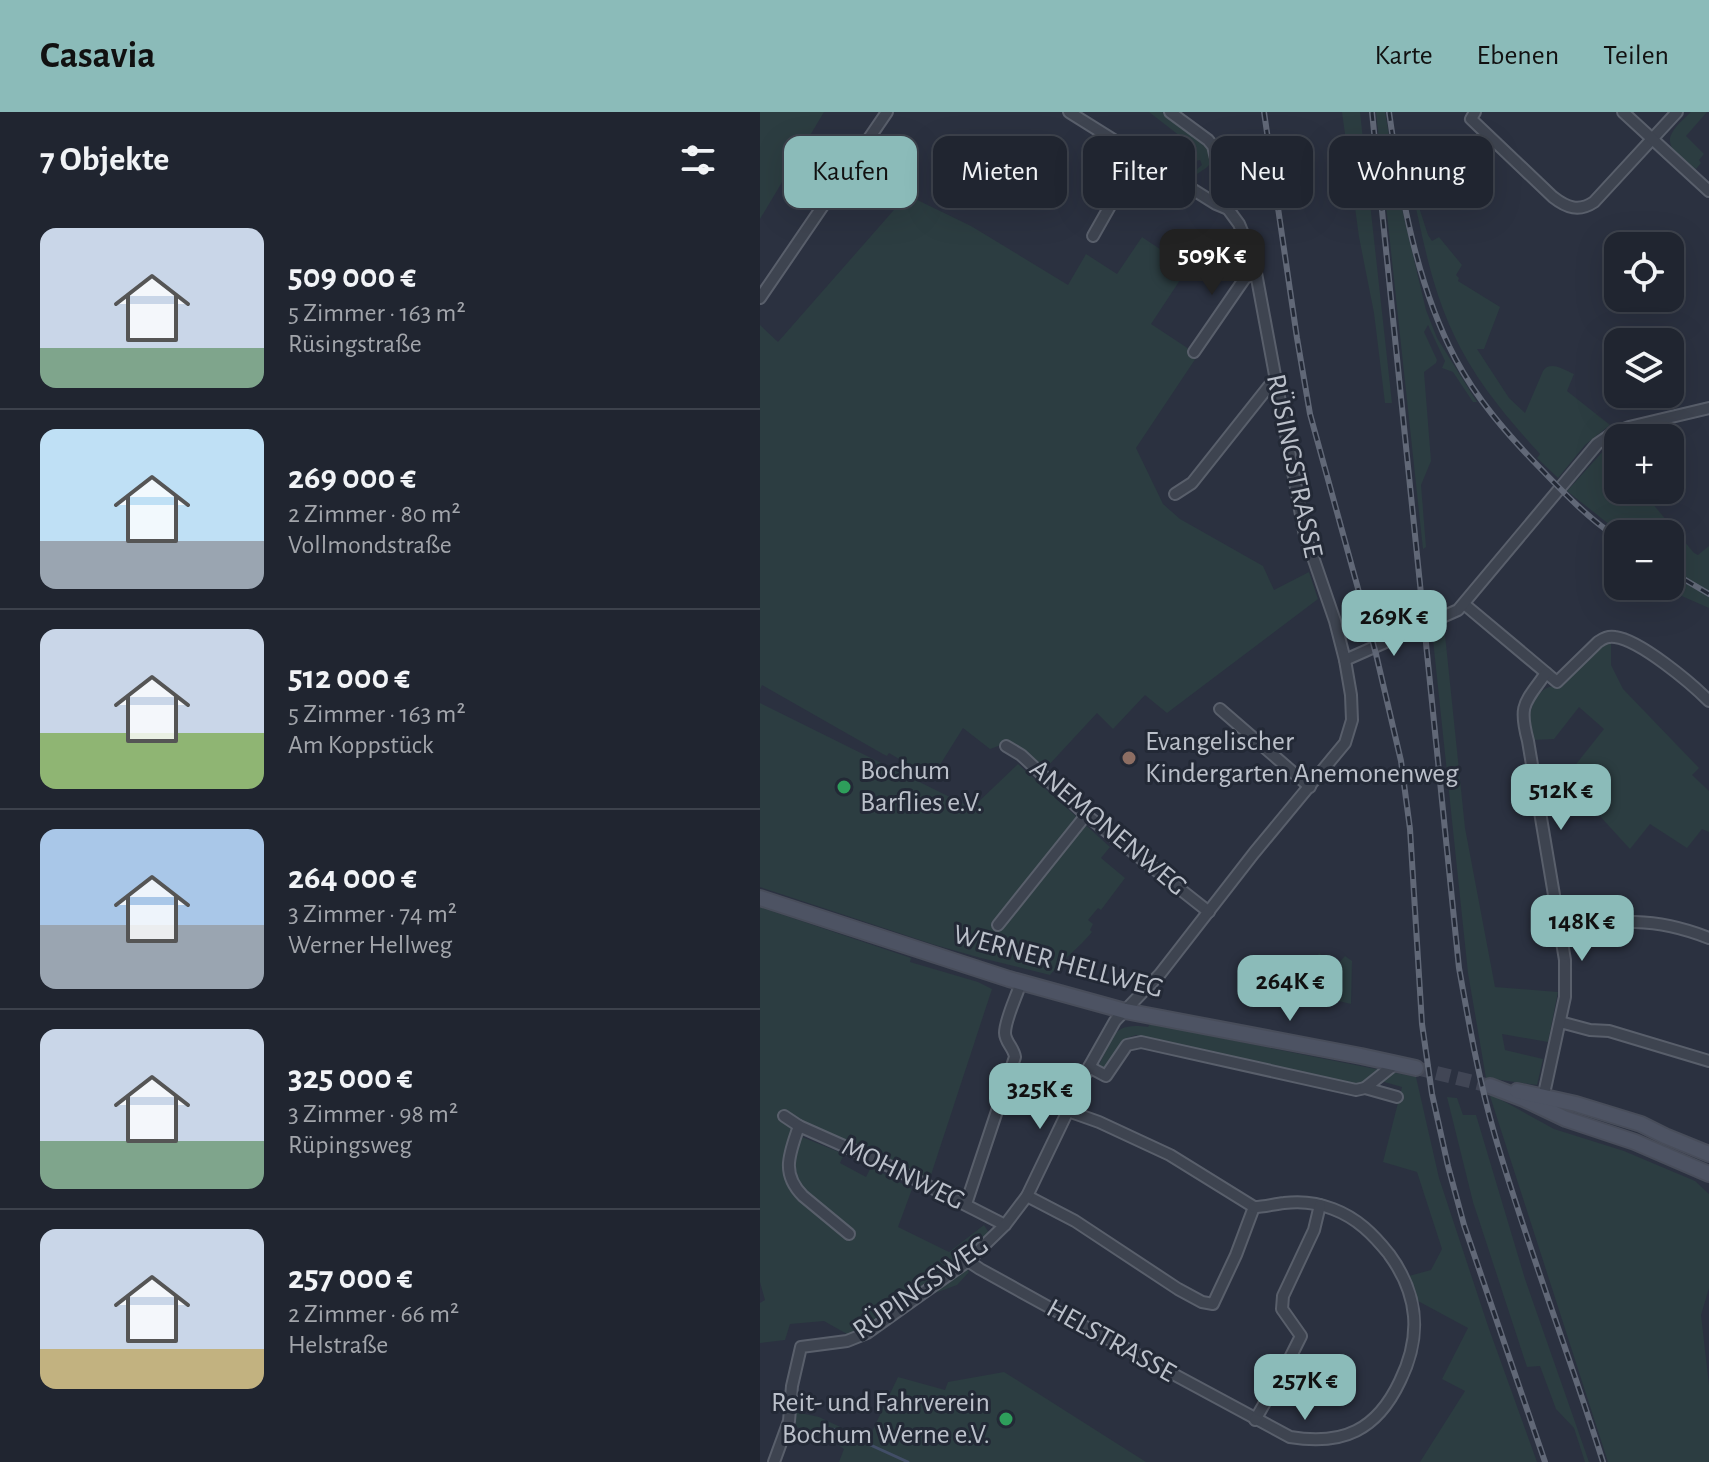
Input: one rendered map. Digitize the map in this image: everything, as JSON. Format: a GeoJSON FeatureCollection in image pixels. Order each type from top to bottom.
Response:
{"type":"FeatureCollection","features":[{"type":"Feature","properties":{"kind":"main road","name":"WERNER HELLWEG"},"geometry":{"type":"LineString","coordinates":[[760,898],[1021,982],[1125,1011],[1416,1068]]}},
{"type":"Feature","properties":{"kind":"main road"},"geometry":{"type":"LineString","coordinates":[[1542,1102],[1576,1104],[1641,1124],[1709,1154]]}},
{"type":"Feature","properties":{"kind":"main road"},"geometry":{"type":"LineString","coordinates":[[1542,1102],[1566,1119],[1635,1142],[1709,1174]]}},
{"type":"Feature","properties":{"kind":"street"},"geometry":{"type":"LineString","coordinates":[[760,298],[887,112]]}},
{"type":"Feature","properties":{"kind":"street"},"geometry":{"type":"LineString","coordinates":[[1069,112],[1108,136]]}},
{"type":"Feature","properties":{"kind":"street","name":"RÜSINGSTRASSE"},"geometry":{"type":"LineString","coordinates":[[1125,1011],[1160,974],[1345,743],[1352,720],[1345,660],[1304,531],[1256,273],[1239,224],[1228,209],[1220,188],[1213,146],[1170,112]]}},
{"type":"Feature","properties":{"kind":"street"},"geometry":{"type":"LineString","coordinates":[[1475,112],[1471,119],[1490,139],[1553,197],[1574,209],[1594,202],[1677,112]]}},
{"type":"Feature","properties":{"kind":"street"},"geometry":{"type":"LineString","coordinates":[[1623,112],[1709,191]]}},
{"type":"Feature","properties":{"kind":"street"},"geometry":{"type":"LineString","coordinates":[[1195,191],[1228,209]]}},
{"type":"Feature","properties":{"kind":"street"},"geometry":{"type":"LineString","coordinates":[[1093,236],[1109,208]]}},
{"type":"Feature","properties":{"kind":"street"},"geometry":{"type":"LineString","coordinates":[[1194,352],[1245,278],[1256,273]]}},
{"type":"Feature","properties":{"kind":"street"},"geometry":{"type":"LineString","coordinates":[[1175,494],[1192,483],[1269,386],[1275,384]]}},
{"type":"Feature","properties":{"kind":"street"},"geometry":{"type":"LineString","coordinates":[[1345,660],[1458,610],[1597,444],[1629,427],[1709,408]]}},
{"type":"Feature","properties":{"kind":"street"},"geometry":{"type":"LineString","coordinates":[[1464,604],[1557,682],[1603,638],[1618,637],[1678,674],[1709,701]]}},
{"type":"Feature","properties":{"kind":"street"},"geometry":{"type":"LineString","coordinates":[[1542,1102],[1566,983],[1561,930],[1522,718],[1527,699],[1549,676]]}},
{"type":"Feature","properties":{"kind":"street"},"geometry":{"type":"LineString","coordinates":[[1220,709],[1310,787]]}},
{"type":"Feature","properties":{"kind":"street","name":"ANEMONENWEG"},"geometry":{"type":"LineString","coordinates":[[1006,746],[1021,755],[1086,815],[1209,912]]}},
{"type":"Feature","properties":{"kind":"street"},"geometry":{"type":"LineString","coordinates":[[998,925],[1086,815]]}},
{"type":"Feature","properties":{"kind":"street"},"geometry":{"type":"LineString","coordinates":[[1561,930],[1605,922],[1641,921],[1675,926],[1709,938]]}},
{"type":"Feature","properties":{"kind":"street"},"geometry":{"type":"LineString","coordinates":[[966,1204],[1015,1057],[1005,1033],[1021,982]]}},
{"type":"Feature","properties":{"kind":"street","name":"RÜPINGSWEG"},"geometry":{"type":"LineString","coordinates":[[774,1462],[789,1421],[792,1386],[801,1347],[847,1341],[867,1333],[968,1261],[1005,1225],[1027,1196],[1089,1067],[1115,1021],[1125,1011]]}},
{"type":"Feature","properties":{"kind":"street"},"geometry":{"type":"LineString","coordinates":[[1560,1022],[1590,1030],[1609,1031],[1709,1061]]}},
{"type":"Feature","properties":{"kind":"street","name":"WERNER HELLWEG"},"geometry":{"type":"LineString","coordinates":[[1089,1067],[1106,1076],[1127,1045],[1141,1042],[1397,1097]]}},
{"type":"Feature","properties":{"kind":"street"},"geometry":{"type":"LineString","coordinates":[[1365,1088],[1395,1064]]}},
{"type":"Feature","properties":{"kind":"street"},"geometry":{"type":"LineString","coordinates":[[1027,1196],[1075,1221],[1178,1289],[1202,1302],[1213,1304],[1254,1207],[1170,1155],[1068,1111]]}},
{"type":"Feature","properties":{"kind":"street","name":"MOHNWEG"},"geometry":{"type":"LineString","coordinates":[[784,1116],[1005,1225]]}},
{"type":"Feature","properties":{"kind":"street"},"geometry":{"type":"LineString","coordinates":[[799,1126],[789,1157],[791,1179],[803,1196],[849,1234]]}},
{"type":"Feature","properties":{"kind":"street","name":"HELSTRASSE"},"geometry":{"type":"LineString","coordinates":[[968,1261],[1290,1437],[1310,1441],[1335,1439],[1360,1430],[1381,1413],[1408,1365],[1415,1318],[1408,1288],[1398,1267],[1371,1233],[1354,1218],[1320,1205],[1287,1202],[1254,1207]]}},
{"type":"Feature","properties":{"kind":"street"},"geometry":{"type":"LineString","coordinates":[[1255,1420],[1301,1336],[1282,1309],[1283,1296],[1314,1230],[1320,1205]]}},
{"type":"Feature","properties":{"kind":"shaded area"},"geometry":{"type":"Polygon","coordinates":[[[760,112],[824,112],[810,136],[784,136],[784,179],[760,219],[760,112]]]}},
{"type":"Feature","properties":{"kind":"shaded area"},"geometry":{"type":"Polygon","coordinates":[[[1149,112],[1162,112],[1192,136],[1180,136],[1149,112]]]}},
{"type":"Feature","properties":{"kind":"shaded area"},"geometry":{"type":"Polygon","coordinates":[[[1342,112],[1360,112],[1363,136],[1345,136],[1342,112]]]}},
{"type":"Feature","properties":{"kind":"shaded area"},"geometry":{"type":"Polygon","coordinates":[[[1376,112],[1385,112],[1389,136],[1379,136],[1376,112]]]}},
{"type":"Feature","properties":{"kind":"shaded area"},"geometry":{"type":"Polygon","coordinates":[[[1691,112],[1707,112],[1686,136],[1704,154],[1696,169],[1676,154],[1670,144],[1674,130],[1691,112]]]}},
{"type":"Feature","properties":{"kind":"shaded area"},"geometry":{"type":"Polygon","coordinates":[[[1195,138],[1211,156],[1211,163],[1197,174],[1196,170],[1202,165],[1200,160],[1195,161],[1195,138]]]}},
{"type":"Feature","properties":{"kind":"shaded area"},"geometry":{"type":"Polygon","coordinates":[[[917,200],[971,226],[1068,285],[1086,254],[1117,274],[1142,237],[1188,268],[1151,324],[1198,355],[1136,448],[1163,504],[1180,519],[1263,566],[1274,590],[1309,572],[1318,599],[1167,713],[1145,695],[1113,729],[1097,713],[1046,768],[1004,744],[990,749],[963,728],[938,768],[943,773],[933,779],[762,685],[760,690],[760,325],[778,342],[896,208],[917,208],[917,200]]]}},
{"type":"Feature","properties":{"kind":"shaded area"},"geometry":{"type":"Polygon","coordinates":[[[1355,208],[1371,208],[1392,403],[1385,403],[1374,313],[1355,208]]]}},
{"type":"Feature","properties":{"kind":"shaded area"},"geometry":{"type":"Polygon","coordinates":[[[1386,208],[1402,208],[1426,310],[1437,338],[1477,402],[1473,402],[1453,372],[1442,368],[1445,361],[1428,325],[1424,332],[1437,360],[1424,372],[1431,461],[1421,485],[1426,547],[1423,549],[1386,208]]]}},
{"type":"Feature","properties":{"kind":"shaded area"},"geometry":{"type":"Polygon","coordinates":[[[1416,208],[1419,208],[1432,241],[1439,237],[1462,265],[1456,275],[1458,281],[1500,307],[1484,349],[1477,349],[1509,398],[1525,413],[1543,371],[1549,366],[1557,367],[1574,374],[1567,391],[1609,424],[1604,424],[1604,430],[1585,445],[1558,478],[1537,458],[1540,454],[1492,398],[1472,368],[1446,316],[1416,208]]]}},
{"type":"Feature","properties":{"kind":"shaded area"},"geometry":{"type":"Polygon","coordinates":[[[1604,450],[1604,504],[1653,504],[1666,520],[1604,520],[1567,491],[1604,450]]]}},
{"type":"Feature","properties":{"kind":"shaded area"},"geometry":{"type":"Polygon","coordinates":[[[1684,541],[1698,555],[1709,546],[1709,608],[1684,597],[1684,541]]]}},
{"type":"Feature","properties":{"kind":"shaded area"},"geometry":{"type":"Polygon","coordinates":[[[1444,625],[1465,828],[1495,987],[1558,992],[1548,1042],[1502,1034],[1505,1050],[1543,1059],[1537,1085],[1486,1078],[1468,973],[1432,630],[1444,625]]]}},
{"type":"Feature","properties":{"kind":"shaded area"},"geometry":{"type":"Polygon","coordinates":[[[1611,642],[1611,665],[1623,689],[1699,768],[1692,775],[1709,791],[1709,832],[1702,829],[1687,848],[1650,824],[1630,849],[1577,791],[1573,768],[1604,729],[1579,707],[1554,739],[1532,740],[1530,712],[1536,698],[1546,688],[1560,687],[1603,643],[1611,642]]]}},
{"type":"Feature","properties":{"kind":"shaded area"},"geometry":{"type":"Polygon","coordinates":[[[760,703],[972,808],[1018,764],[1110,847],[1101,858],[1125,878],[1101,910],[1098,908],[1088,920],[1093,924],[1092,932],[1050,975],[932,944],[760,887],[760,703]]]}},
{"type":"Feature","properties":{"kind":"shaded area"},"geometry":{"type":"Polygon","coordinates":[[[760,907],[992,989],[929,1181],[785,1115],[790,1128],[802,1137],[844,1154],[840,1163],[866,1177],[871,1167],[912,1189],[898,1227],[949,1252],[984,1225],[989,1233],[965,1256],[969,1272],[957,1285],[935,1293],[933,1280],[858,1331],[847,1334],[824,1321],[790,1324],[785,1340],[760,1343],[760,1303],[765,1300],[760,1282],[760,907]]]}},
{"type":"Feature","properties":{"kind":"shaded area"},"geometry":{"type":"Polygon","coordinates":[[[1319,953],[1330,962],[1333,959],[1339,963],[1345,956],[1352,961],[1351,1004],[1314,995],[1320,973],[1315,961],[1319,953]]]}},
{"type":"Feature","properties":{"kind":"shaded area"},"geometry":{"type":"Polygon","coordinates":[[[1150,1024],[1416,1077],[1439,1178],[1537,1462],[1420,1462],[1465,1391],[1442,1379],[1468,1328],[1418,1301],[1409,1276],[1431,1270],[1442,1249],[1417,1172],[1383,1162],[1402,1087],[1381,1081],[1378,1088],[1360,1087],[1136,1035],[1127,1038],[1105,1070],[1098,1067],[1115,1034],[1127,1027],[1148,1027],[1150,1024]]]}},
{"type":"Feature","properties":{"kind":"shaded area"},"geometry":{"type":"Polygon","coordinates":[[[1489,1093],[1554,1129],[1624,1151],[1695,1181],[1709,1194],[1709,1288],[1701,1315],[1709,1385],[1709,1462],[1608,1462],[1489,1093]]]}},
{"type":"Feature","properties":{"kind":"shaded area"},"geometry":{"type":"Polygon","coordinates":[[[1447,1097],[1457,1098],[1463,1115],[1476,1115],[1525,1279],[1589,1462],[1585,1462],[1574,1428],[1556,1409],[1540,1366],[1527,1367],[1473,1202],[1447,1097]]]}},
{"type":"Feature","properties":{"kind":"shaded area","name":"Reit- und Fahrverein Bochum Werne e.V."},"geometry":{"type":"Polygon","coordinates":[[[1004,1372],[1146,1462],[839,1462],[844,1449],[821,1434],[796,1427],[796,1412],[819,1417],[868,1440],[898,1377],[945,1390],[948,1382],[1004,1372]]]}},
{"type":"Feature","properties":{"kind":"waterway"},"geometry":{"type":"LineString","coordinates":[[827,1428],[908,1462]]}},
{"type":"Feature","properties":{"kind":"tunnel"},"geometry":{"type":"LineString","coordinates":[[1416,1068],[1490,1086]]}},
{"type":"Feature","properties":{"kind":"railway"},"geometry":{"type":"LineString","coordinates":[[1264,112],[1310,414],[1376,654],[1401,761],[1410,829],[1422,1024],[1432,1094],[1464,1225],[1545,1462]]}},
{"type":"Feature","properties":{"kind":"railway"},"geometry":{"type":"LineString","coordinates":[[1372,112],[1459,968],[1479,1073],[1495,1136],[1603,1462]]}},
{"type":"Feature","properties":{"kind":"railway"},"geometry":{"type":"LineString","coordinates":[[1389,112],[1405,207],[1420,269],[1441,329],[1455,358],[1483,403],[1517,443],[1578,506],[1604,528]]}},
{"type":"Feature","properties":{"kind":"railway"},"geometry":{"type":"LineString","coordinates":[[1684,579],[1709,594]]}},
{"type":"Feature","properties":{"kind":"place","name":"Evangelischer Kindergarten Anemonenweg"},"geometry":{"type":"Point","coordinates":[1129,758]}},
{"type":"Feature","properties":{"kind":"place","name":"Bochum Barflies e.V."},"geometry":{"type":"Point","coordinates":[844,787]}},
{"type":"Feature","properties":{"kind":"place","name":"Reit- und Fahrverein Bochum Werne e.V."},"geometry":{"type":"Point","coordinates":[1006,1419]}}]}
